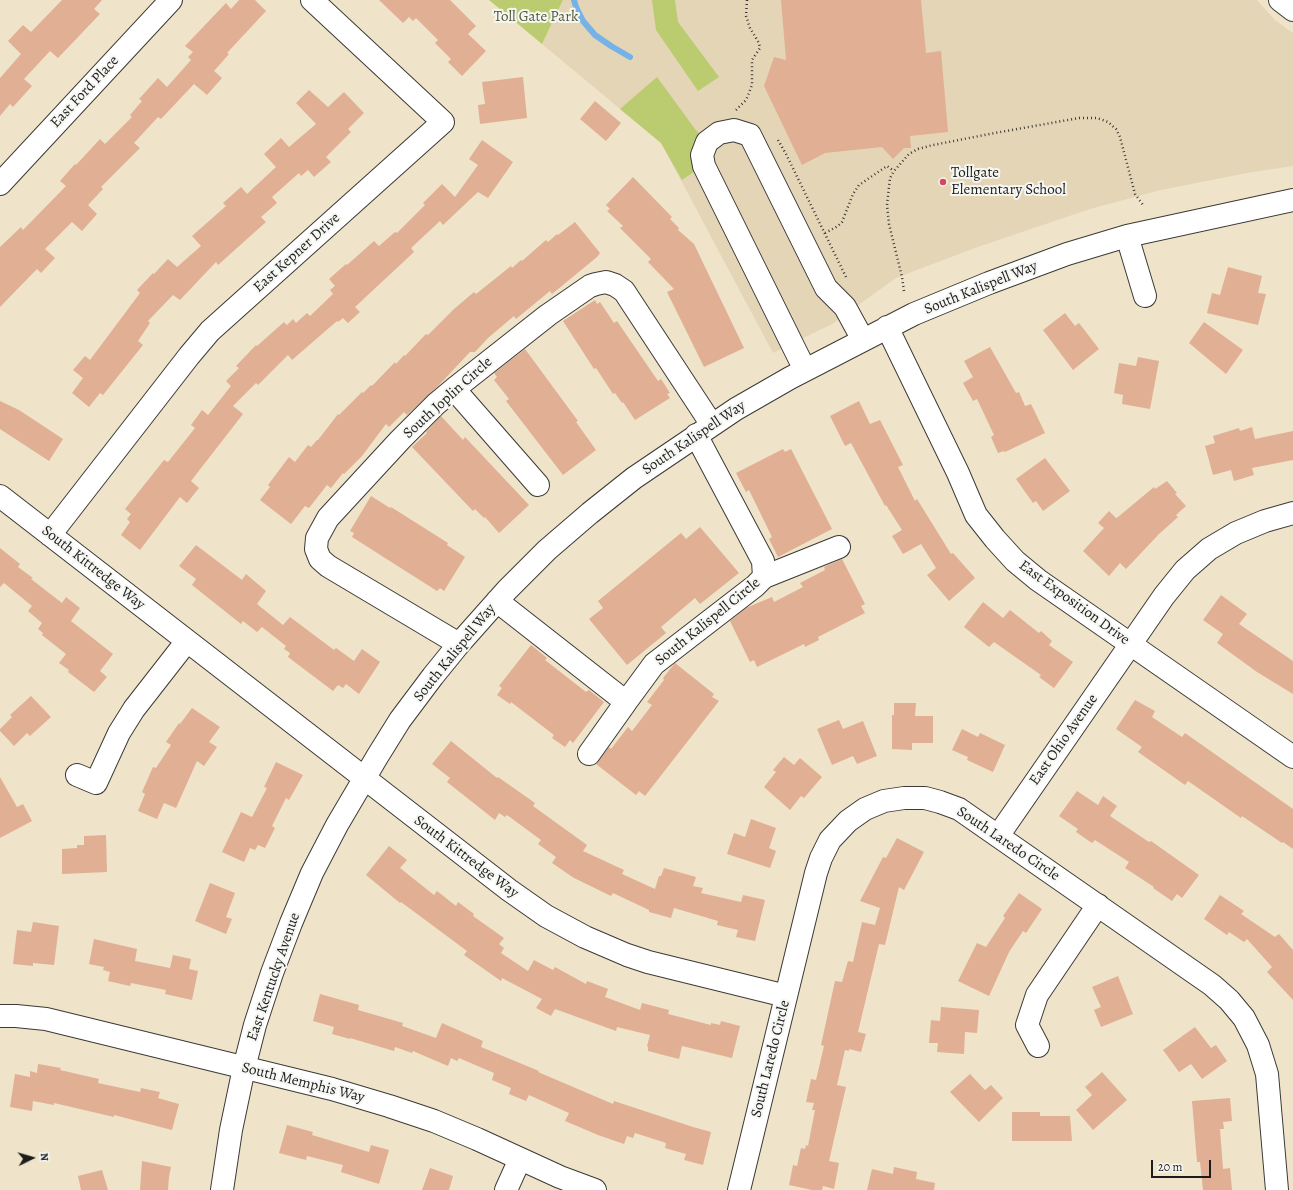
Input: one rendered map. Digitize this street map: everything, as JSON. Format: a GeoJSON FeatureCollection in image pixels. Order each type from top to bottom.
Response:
{"type":"FeatureCollection","features":[{"type":"Feature","properties":{"kind":"street","name":"East Ford Place"},"geometry":{"type":"LineString","coordinates":[[0,184],[171,0]]}},
{"type":"Feature","properties":{"kind":"street","name":"East Kepner Drive"},"geometry":{"type":"LineString","coordinates":[[50,535],[210,331],[443,122],[312,0]]}},
{"type":"Feature","properties":{"kind":"street"},"geometry":{"type":"LineString","coordinates":[[1280,0],[1293,10]]}},
{"type":"Feature","properties":{"kind":"street"},"geometry":{"type":"LineString","coordinates":[[805,370],[704,166],[702,155],[707,142],[719,134],[734,130],[750,135],[826,288],[845,307],[863,340]]}},
{"type":"Feature","properties":{"kind":"street","name":"South Kalispell Way"},"geometry":{"type":"LineString","coordinates":[[364,778],[400,720],[433,676],[497,600],[547,550],[634,478],[736,409],[805,370],[887,327],[914,314],[989,283],[1067,254],[1127,236],[1293,200]]}},
{"type":"Feature","properties":{"kind":"street"},"geometry":{"type":"LineString","coordinates":[[1127,236],[1145,296]]}},
{"type":"Feature","properties":{"kind":"street","name":"South Joplin Circle"},"geometry":{"type":"LineString","coordinates":[[459,644],[328,566],[320,559],[316,549],[317,538],[328,518],[400,440],[436,404],[548,315],[590,286],[606,282],[615,285],[624,291],[704,430]]}},
{"type":"Feature","properties":{"kind":"street","name":"East Exposition Drive"},"geometry":{"type":"LineString","coordinates":[[887,327],[958,473],[976,515],[994,539],[1015,561],[1038,580],[1293,757]]}},
{"type":"Feature","properties":{"kind":"street"},"geometry":{"type":"LineString","coordinates":[[454,389],[538,485]]}},
{"type":"Feature","properties":{"kind":"street","name":"South Kalispell Circle"},"geometry":{"type":"LineString","coordinates":[[589,754],[654,664],[755,586],[764,577],[763,561],[704,430]]}},
{"type":"Feature","properties":{"kind":"street","name":"South Kittredge Way"},"geometry":{"type":"LineString","coordinates":[[0,496],[509,890],[546,916],[585,938],[627,955],[648,962],[786,996]]}},
{"type":"Feature","properties":{"kind":"street","name":"East Ohio Avenue"},"geometry":{"type":"LineString","coordinates":[[998,836],[1164,596],[1181,575],[1209,549],[1243,530],[1265,520],[1293,513]]}},
{"type":"Feature","properties":{"kind":"street"},"geometry":{"type":"LineString","coordinates":[[764,577],[839,547]]}},
{"type":"Feature","properties":{"kind":"street"},"geometry":{"type":"LineString","coordinates":[[497,600],[626,702]]}},
{"type":"Feature","properties":{"kind":"street"},"geometry":{"type":"LineString","coordinates":[[77,775],[96,783],[120,733],[134,709],[187,641]]}},
{"type":"Feature","properties":{"kind":"street","name":"East Kentucky Avenue"},"geometry":{"type":"LineString","coordinates":[[222,1190],[231,1130],[244,1068],[255,1025],[272,973],[291,923],[323,852],[364,778]]}},
{"type":"Feature","properties":{"kind":"street","name":"South Laredo Circle"},"geometry":{"type":"LineString","coordinates":[[739,1190],[816,872],[821,858],[830,840],[848,821],[865,809],[884,801],[904,798],[925,798],[940,802],[959,810],[1212,985],[1229,1000],[1244,1018],[1258,1045],[1267,1074],[1277,1190]]}},
{"type":"Feature","properties":{"kind":"street"},"geometry":{"type":"LineString","coordinates":[[1038,1046],[1027,1024],[1037,995],[1098,905]]}},
{"type":"Feature","properties":{"kind":"street","name":"South Memphis Way"},"geometry":{"type":"LineString","coordinates":[[0,1016],[16,1016],[46,1020],[332,1089],[434,1121],[560,1177],[595,1190]]}},
{"type":"Feature","properties":{"kind":"street"},"geometry":{"type":"LineString","coordinates":[[506,1190],[520,1159]]}},
{"type":"Feature","properties":{"kind":"path"},"geometry":{"type":"LineString","coordinates":[[735,110],[746,100],[750,93],[752,85],[752,60],[760,48],[746,16],[747,0]]}},
{"type":"Feature","properties":{"kind":"path"},"geometry":{"type":"LineString","coordinates":[[904,291],[889,224],[887,205],[890,178],[894,171],[909,154],[918,149],[1080,118],[1097,118],[1108,122],[1116,129],[1120,137],[1135,194],[1143,205]]}},
{"type":"Feature","properties":{"kind":"path"},"geometry":{"type":"LineString","coordinates":[[825,233],[842,222],[853,194],[859,185],[887,166],[894,171]]}},
{"type":"Feature","properties":{"kind":"shaded area","name":"Tollgate Elementary School"},"geometry":{"type":"Polygon","coordinates":[[[563,0],[1257,0],[1275,20],[1293,33],[1293,166],[1247,173],[1161,190],[1090,209],[975,248],[896,278],[832,324],[773,353],[661,143],[542,44],[563,0]]]}},
{"type":"Feature","properties":{"kind":"green space","name":"Toll Gate Park"},"geometry":{"type":"Polygon","coordinates":[[[489,0],[563,0],[542,44],[489,0]]]}},
{"type":"Feature","properties":{"kind":"green space"},"geometry":{"type":"Polygon","coordinates":[[[652,0],[675,0],[678,22],[719,77],[698,91],[656,30],[652,0]]]}},
{"type":"Feature","properties":{"kind":"green space"},"geometry":{"type":"Polygon","coordinates":[[[657,77],[695,129],[707,142],[704,165],[682,180],[661,143],[620,109],[657,77]]]}},
{"type":"Feature","properties":{"kind":"building"},"geometry":{"type":"Polygon","coordinates":[[[62,0],[102,0],[94,9],[100,14],[58,58],[50,51],[24,79],[32,86],[13,107],[10,104],[0,116],[0,78],[21,54],[8,41],[23,25],[31,32],[62,0]]]}},
{"type":"Feature","properties":{"kind":"building"},"geometry":{"type":"Polygon","coordinates":[[[239,0],[255,0],[266,11],[227,53],[229,54],[214,71],[222,78],[207,95],[194,84],[161,119],[158,117],[134,143],[140,148],[101,187],[103,189],[88,205],[97,214],[82,231],[72,222],[45,249],[55,258],[41,273],[37,269],[0,307],[0,247],[21,227],[23,230],[66,186],[60,181],[100,139],[105,144],[132,117],[130,115],[142,101],[139,99],[158,78],[167,87],[191,60],[188,57],[193,52],[185,46],[226,3],[231,9],[239,0]]]}},
{"type":"Feature","properties":{"kind":"building"},"geometry":{"type":"Polygon","coordinates":[[[379,0],[450,0],[476,26],[468,34],[486,51],[462,76],[448,62],[451,59],[435,43],[438,40],[416,18],[413,21],[409,17],[403,23],[379,0]]]}},
{"type":"Feature","properties":{"kind":"building","name":"Tollgate Elementary School"},"geometry":{"type":"Polygon","coordinates":[[[781,0],[921,0],[926,53],[941,51],[948,132],[910,136],[911,148],[904,148],[893,159],[882,147],[825,153],[802,165],[764,86],[774,57],[786,60],[781,0]]]}},
{"type":"Feature","properties":{"kind":"building"},"geometry":{"type":"Polygon","coordinates":[[[523,77],[527,118],[480,124],[478,105],[485,104],[482,82],[523,77]]]}},
{"type":"Feature","properties":{"kind":"building"},"geometry":{"type":"Polygon","coordinates":[[[309,90],[328,107],[344,92],[364,113],[348,129],[351,132],[326,157],[331,162],[314,177],[308,170],[301,176],[299,173],[272,197],[277,203],[261,217],[266,222],[218,265],[216,262],[180,300],[173,295],[148,321],[150,323],[138,341],[143,345],[103,395],[100,393],[89,407],[72,393],[83,378],[73,370],[85,356],[90,360],[140,293],[137,290],[153,273],[154,274],[168,259],[177,267],[201,246],[192,236],[226,206],[223,203],[241,187],[247,194],[276,167],[264,154],[281,138],[289,147],[316,124],[296,103],[309,90]]]}},
{"type":"Feature","properties":{"kind":"building"},"geometry":{"type":"Polygon","coordinates":[[[595,101],[621,123],[606,141],[580,119],[595,101]]]}},
{"type":"Feature","properties":{"kind":"building"},"geometry":{"type":"Polygon","coordinates":[[[482,140],[513,162],[488,198],[478,192],[443,225],[440,221],[411,248],[414,252],[355,307],[360,312],[348,323],[343,318],[338,322],[337,321],[292,360],[288,355],[258,385],[256,383],[233,406],[243,414],[191,481],[199,488],[187,503],[180,497],[140,550],[121,535],[130,522],[127,519],[131,514],[125,509],[164,460],[168,462],[195,428],[191,425],[202,410],[208,415],[231,386],[226,381],[239,368],[236,366],[256,345],[257,346],[284,322],[287,325],[293,319],[296,323],[307,313],[310,316],[333,294],[330,290],[335,286],[329,279],[374,241],[379,246],[395,232],[397,233],[425,205],[423,203],[442,184],[455,197],[478,165],[469,159],[482,140]]]}},
{"type":"Feature","properties":{"kind":"building"},"geometry":{"type":"Polygon","coordinates":[[[633,177],[672,217],[670,219],[679,228],[678,230],[694,244],[744,348],[704,367],[667,292],[674,289],[648,262],[651,259],[620,228],[623,226],[607,211],[610,209],[606,205],[633,177]]]}},
{"type":"Feature","properties":{"kind":"building"},"geometry":{"type":"Polygon","coordinates":[[[575,222],[600,253],[597,257],[552,294],[550,291],[516,319],[514,316],[488,338],[475,352],[470,352],[439,385],[407,415],[404,412],[389,427],[386,424],[362,456],[344,474],[343,473],[331,488],[327,485],[309,508],[305,506],[291,524],[260,500],[270,487],[268,485],[289,457],[295,462],[308,445],[311,447],[318,440],[338,414],[339,415],[362,392],[363,393],[371,385],[372,386],[395,362],[396,364],[454,309],[474,292],[476,294],[511,266],[512,268],[521,260],[522,261],[546,240],[548,242],[575,222]]]}},
{"type":"Feature","properties":{"kind":"building"},"geometry":{"type":"Polygon","coordinates":[[[1228,267],[1262,276],[1258,293],[1266,294],[1258,325],[1207,313],[1212,293],[1220,295],[1228,267]]]}},
{"type":"Feature","properties":{"kind":"building"},"geometry":{"type":"Polygon","coordinates":[[[595,300],[597,304],[600,302],[614,323],[617,321],[658,381],[661,379],[670,393],[667,394],[670,398],[635,420],[623,402],[622,403],[615,393],[613,394],[596,368],[594,369],[563,321],[595,300]]]}},
{"type":"Feature","properties":{"kind":"building"},"geometry":{"type":"Polygon","coordinates":[[[1065,313],[1075,326],[1079,323],[1099,349],[1073,370],[1043,330],[1065,313]]]}},
{"type":"Feature","properties":{"kind":"building"},"geometry":{"type":"Polygon","coordinates":[[[1204,322],[1243,350],[1226,374],[1189,343],[1204,322]]]}},
{"type":"Feature","properties":{"kind":"building"},"geometry":{"type":"Polygon","coordinates":[[[990,347],[1016,393],[1019,392],[1025,406],[1031,404],[1045,433],[1005,452],[998,453],[991,437],[994,435],[977,399],[973,401],[963,383],[973,377],[964,361],[990,347]]]}},
{"type":"Feature","properties":{"kind":"building"},"geometry":{"type":"Polygon","coordinates":[[[525,349],[578,421],[576,422],[596,450],[563,475],[506,401],[509,399],[494,380],[497,377],[494,373],[525,349]]]}},
{"type":"Feature","properties":{"kind":"building"},"geometry":{"type":"Polygon","coordinates":[[[1138,357],[1159,361],[1150,409],[1122,404],[1123,395],[1114,393],[1119,363],[1136,366],[1138,357]]]}},
{"type":"Feature","properties":{"kind":"building"},"geometry":{"type":"Polygon","coordinates":[[[0,401],[19,410],[63,439],[49,461],[0,429],[0,401]]]}},
{"type":"Feature","properties":{"kind":"building"},"geometry":{"type":"Polygon","coordinates":[[[859,401],[870,424],[880,420],[903,465],[898,467],[915,501],[917,499],[951,554],[953,553],[975,578],[949,601],[927,575],[936,568],[921,544],[903,554],[892,536],[902,530],[886,505],[885,506],[851,443],[845,446],[830,416],[859,401]]]}},
{"type":"Feature","properties":{"kind":"building"},"geometry":{"type":"Polygon","coordinates":[[[441,416],[463,440],[465,437],[529,505],[499,533],[485,517],[484,518],[475,509],[473,511],[412,447],[427,433],[426,432],[441,416]]]}},
{"type":"Feature","properties":{"kind":"building"},"geometry":{"type":"Polygon","coordinates":[[[1252,427],[1255,439],[1293,431],[1293,460],[1252,468],[1254,475],[1234,481],[1231,470],[1213,475],[1205,446],[1215,443],[1213,436],[1239,428],[1240,431],[1252,427]]]}},
{"type":"Feature","properties":{"kind":"building"},"geometry":{"type":"Polygon","coordinates":[[[783,449],[785,452],[791,449],[832,529],[778,557],[769,539],[772,537],[749,490],[746,492],[736,473],[783,449]]]}},
{"type":"Feature","properties":{"kind":"building"},"geometry":{"type":"Polygon","coordinates":[[[1045,458],[1070,491],[1043,511],[1036,501],[1033,503],[1016,479],[1045,458]]]}},
{"type":"Feature","properties":{"kind":"building"},"geometry":{"type":"Polygon","coordinates":[[[1167,481],[1177,493],[1175,494],[1186,506],[1176,515],[1178,517],[1159,534],[1126,569],[1120,563],[1109,576],[1083,551],[1104,528],[1098,523],[1109,511],[1116,518],[1118,517],[1154,487],[1155,489],[1167,481]]]}},
{"type":"Feature","properties":{"kind":"building"},"geometry":{"type":"Polygon","coordinates":[[[371,496],[448,543],[447,545],[465,557],[444,591],[440,588],[437,591],[352,537],[354,533],[350,531],[371,496]]]}},
{"type":"Feature","properties":{"kind":"building"},"geometry":{"type":"Polygon","coordinates":[[[700,527],[739,573],[700,604],[695,598],[661,627],[666,633],[627,665],[589,619],[603,608],[598,601],[681,533],[686,539],[700,527]]]}},
{"type":"Feature","properties":{"kind":"building"},"geometry":{"type":"Polygon","coordinates":[[[196,545],[242,580],[246,574],[266,591],[257,604],[283,625],[290,617],[334,650],[336,648],[354,661],[362,649],[380,662],[359,694],[346,684],[343,688],[338,685],[333,691],[288,657],[290,653],[284,649],[286,646],[262,627],[257,632],[243,621],[241,624],[192,585],[196,579],[179,566],[196,545]]]}},
{"type":"Feature","properties":{"kind":"building"},"geometry":{"type":"Polygon","coordinates":[[[0,548],[20,564],[18,567],[33,578],[31,579],[62,603],[66,597],[80,608],[71,621],[113,654],[100,671],[107,677],[94,692],[59,663],[66,654],[42,635],[43,633],[38,629],[42,623],[28,611],[32,606],[4,583],[0,587],[0,548]]]}},
{"type":"Feature","properties":{"kind":"building"},"geometry":{"type":"Polygon","coordinates":[[[842,559],[865,604],[861,606],[865,613],[818,637],[819,640],[805,647],[804,644],[757,667],[754,660],[750,662],[730,621],[746,608],[772,597],[774,602],[803,587],[800,583],[825,570],[824,567],[842,559]]]}},
{"type":"Feature","properties":{"kind":"building"},"geometry":{"type":"Polygon","coordinates":[[[1221,595],[1247,614],[1239,624],[1293,661],[1293,694],[1257,672],[1217,643],[1223,634],[1203,620],[1221,595]]]}},
{"type":"Feature","properties":{"kind":"building"},"geometry":{"type":"Polygon","coordinates":[[[983,602],[1003,618],[1010,610],[1039,633],[1041,631],[1052,641],[1049,645],[1073,662],[1054,688],[1039,677],[1041,675],[994,642],[989,647],[964,627],[983,602]]]}},
{"type":"Feature","properties":{"kind":"building"},"geometry":{"type":"Polygon","coordinates":[[[531,645],[547,658],[545,660],[586,692],[589,690],[604,702],[573,743],[570,740],[565,747],[552,738],[554,735],[511,702],[510,704],[497,695],[502,688],[499,686],[531,645]]]}},
{"type":"Feature","properties":{"kind":"building"},"geometry":{"type":"Polygon","coordinates":[[[675,663],[714,694],[712,697],[719,701],[645,796],[639,791],[636,795],[596,764],[609,747],[611,749],[628,727],[632,731],[652,705],[647,702],[675,663]]]}},
{"type":"Feature","properties":{"kind":"building"},"geometry":{"type":"Polygon","coordinates":[[[31,696],[51,717],[30,736],[27,733],[14,746],[0,731],[0,729],[12,717],[10,715],[31,696]]]}},
{"type":"Feature","properties":{"kind":"building"},"geometry":{"type":"Polygon","coordinates":[[[1135,700],[1155,711],[1152,717],[1182,737],[1185,733],[1293,809],[1293,849],[1242,816],[1241,818],[1188,781],[1185,785],[1138,752],[1142,747],[1116,729],[1135,700]]]}},
{"type":"Feature","properties":{"kind":"building"},"geometry":{"type":"Polygon","coordinates":[[[894,703],[916,703],[915,716],[933,716],[933,743],[912,743],[912,750],[892,749],[892,715],[894,715],[894,703]]]}},
{"type":"Feature","properties":{"kind":"building"},"geometry":{"type":"Polygon","coordinates":[[[192,708],[220,727],[209,742],[217,747],[204,766],[197,761],[176,808],[164,803],[157,819],[138,811],[145,794],[142,792],[153,767],[156,768],[171,745],[166,742],[179,723],[180,724],[192,708]]]}},
{"type":"Feature","properties":{"kind":"building"},"geometry":{"type":"Polygon","coordinates":[[[839,720],[843,729],[863,721],[877,756],[857,764],[853,756],[832,765],[817,729],[839,720]]]}},
{"type":"Feature","properties":{"kind":"building"},"geometry":{"type":"Polygon","coordinates":[[[962,729],[978,737],[980,733],[1005,745],[993,772],[967,760],[968,757],[952,750],[962,729]]]}},
{"type":"Feature","properties":{"kind":"building"},"geometry":{"type":"Polygon","coordinates":[[[451,741],[497,778],[498,777],[535,803],[533,806],[587,845],[583,851],[624,870],[622,874],[655,889],[659,876],[661,876],[664,868],[696,877],[693,886],[703,888],[701,893],[741,902],[743,895],[765,900],[755,941],[736,937],[738,930],[717,925],[718,921],[674,908],[671,918],[649,912],[649,910],[613,893],[611,896],[574,878],[552,863],[556,857],[538,844],[541,840],[507,815],[505,817],[499,813],[495,820],[447,782],[450,778],[432,764],[451,741]]]}},
{"type":"Feature","properties":{"kind":"building"},"geometry":{"type":"Polygon","coordinates":[[[784,757],[794,765],[800,758],[822,777],[804,798],[801,796],[790,810],[764,787],[776,772],[773,770],[784,757]]]}},
{"type":"Feature","properties":{"kind":"building"},"geometry":{"type":"Polygon","coordinates":[[[276,762],[303,775],[289,800],[286,798],[272,826],[275,828],[265,848],[258,845],[255,850],[250,848],[244,862],[222,852],[241,812],[252,817],[267,788],[264,787],[276,762]]]}},
{"type":"Feature","properties":{"kind":"building"},"geometry":{"type":"Polygon","coordinates":[[[0,777],[17,807],[23,804],[32,821],[0,838],[0,777]]]}},
{"type":"Feature","properties":{"kind":"building"},"geometry":{"type":"Polygon","coordinates":[[[1077,791],[1098,805],[1103,796],[1117,806],[1110,816],[1149,842],[1151,841],[1199,875],[1182,898],[1177,894],[1172,901],[1125,868],[1129,862],[1095,840],[1092,843],[1076,832],[1078,829],[1059,816],[1077,791]]]}},
{"type":"Feature","properties":{"kind":"building"},"geometry":{"type":"Polygon","coordinates":[[[751,819],[776,828],[769,848],[776,851],[770,868],[727,854],[734,833],[745,837],[751,819]]]}},
{"type":"Feature","properties":{"kind":"building"},"geometry":{"type":"Polygon","coordinates":[[[106,835],[107,872],[62,874],[62,849],[77,848],[77,845],[84,845],[84,836],[106,835]]]}},
{"type":"Feature","properties":{"kind":"building"},"geometry":{"type":"Polygon","coordinates":[[[897,838],[924,852],[904,890],[899,887],[885,945],[879,944],[858,1032],[866,1034],[861,1052],[849,1049],[849,1051],[845,1050],[837,1085],[846,1087],[829,1161],[839,1163],[834,1189],[823,1186],[822,1190],[812,1190],[789,1185],[793,1165],[797,1166],[801,1148],[805,1149],[806,1145],[808,1146],[815,1110],[812,1110],[814,1103],[806,1102],[811,1079],[816,1080],[824,1046],[821,1045],[835,981],[842,982],[848,961],[853,962],[862,922],[875,925],[880,908],[860,901],[883,857],[886,858],[897,838]]]}},
{"type":"Feature","properties":{"kind":"building"},"geometry":{"type":"Polygon","coordinates":[[[389,846],[407,860],[400,868],[434,895],[437,891],[456,906],[458,902],[474,914],[473,916],[504,938],[499,944],[504,948],[501,953],[528,971],[534,960],[553,970],[555,967],[586,984],[587,981],[608,989],[605,997],[640,1010],[642,1003],[669,1010],[668,1014],[711,1025],[711,1023],[720,1025],[721,1021],[740,1026],[732,1058],[682,1046],[679,1059],[648,1051],[647,1046],[650,1035],[617,1027],[616,1031],[555,1009],[551,1016],[536,1008],[542,999],[502,978],[501,981],[464,955],[467,951],[401,902],[400,903],[366,875],[389,846]]]}},
{"type":"Feature","properties":{"kind":"building"},"geometry":{"type":"Polygon","coordinates":[[[210,883],[235,893],[226,917],[232,919],[226,934],[195,921],[210,883]]]}},
{"type":"Feature","properties":{"kind":"building"},"geometry":{"type":"Polygon","coordinates":[[[1019,893],[1042,909],[1026,933],[1023,931],[1009,952],[989,996],[958,981],[977,943],[986,947],[1005,918],[1003,916],[1019,893]]]}},
{"type":"Feature","properties":{"kind":"building"},"geometry":{"type":"Polygon","coordinates":[[[1220,895],[1244,911],[1241,914],[1275,937],[1279,934],[1293,950],[1293,1000],[1267,972],[1272,967],[1247,939],[1244,942],[1229,932],[1227,935],[1204,919],[1220,895]]]}},
{"type":"Feature","properties":{"kind":"building"},"geometry":{"type":"Polygon","coordinates":[[[33,922],[59,926],[54,965],[33,963],[33,966],[13,964],[17,930],[31,932],[33,922]]]}},
{"type":"Feature","properties":{"kind":"building"},"geometry":{"type":"Polygon","coordinates":[[[94,939],[137,949],[135,961],[170,968],[173,955],[191,959],[189,969],[198,971],[192,1000],[165,994],[166,990],[131,983],[130,986],[108,981],[110,972],[103,970],[104,967],[89,964],[94,939]]]}},
{"type":"Feature","properties":{"kind":"building"},"geometry":{"type":"Polygon","coordinates":[[[1118,976],[1133,1014],[1101,1027],[1094,1010],[1101,1007],[1092,987],[1118,976]]]}},
{"type":"Feature","properties":{"kind":"building"},"geometry":{"type":"Polygon","coordinates":[[[320,994],[359,1005],[358,1010],[403,1023],[402,1026],[436,1038],[442,1023],[483,1041],[481,1047],[613,1104],[614,1101],[711,1132],[703,1165],[684,1160],[686,1154],[665,1148],[666,1143],[635,1133],[633,1138],[627,1136],[624,1144],[565,1121],[569,1113],[529,1095],[526,1101],[509,1094],[511,1088],[492,1080],[494,1073],[459,1058],[457,1061],[451,1058],[448,1066],[413,1051],[412,1053],[395,1047],[394,1051],[332,1034],[334,1027],[313,1021],[320,994]]]}},
{"type":"Feature","properties":{"kind":"building"},"geometry":{"type":"Polygon","coordinates":[[[941,1007],[979,1010],[977,1033],[965,1032],[964,1054],[937,1052],[938,1043],[929,1043],[931,1020],[940,1021],[941,1007]]]}},
{"type":"Feature","properties":{"kind":"building"},"geometry":{"type":"Polygon","coordinates":[[[1195,1027],[1211,1048],[1216,1045],[1227,1061],[1202,1079],[1191,1064],[1179,1072],[1163,1050],[1195,1027]]]}},
{"type":"Feature","properties":{"kind":"building"},"geometry":{"type":"Polygon","coordinates":[[[38,1064],[61,1068],[60,1070],[99,1079],[98,1083],[140,1092],[141,1088],[160,1092],[158,1098],[179,1104],[172,1130],[114,1115],[114,1117],[54,1103],[54,1105],[33,1101],[32,1111],[10,1107],[15,1074],[30,1077],[30,1071],[37,1073],[38,1064]]]}},
{"type":"Feature","properties":{"kind":"building"},"geometry":{"type":"Polygon","coordinates":[[[1102,1072],[1127,1100],[1093,1130],[1076,1110],[1092,1095],[1085,1087],[1102,1072]]]}},
{"type":"Feature","properties":{"kind":"building"},"geometry":{"type":"Polygon","coordinates":[[[970,1074],[985,1090],[991,1085],[1003,1098],[979,1122],[950,1092],[970,1074]]]}},
{"type":"Feature","properties":{"kind":"building"},"geometry":{"type":"Polygon","coordinates":[[[1230,1098],[1232,1121],[1223,1122],[1224,1129],[1220,1129],[1223,1169],[1230,1168],[1232,1190],[1203,1190],[1200,1162],[1197,1162],[1192,1101],[1230,1098]]]}},
{"type":"Feature","properties":{"kind":"building"},"geometry":{"type":"Polygon","coordinates":[[[1012,1112],[1040,1112],[1040,1116],[1070,1116],[1072,1141],[1012,1141],[1012,1112]]]}},
{"type":"Feature","properties":{"kind":"building"},"geometry":{"type":"Polygon","coordinates":[[[287,1125],[313,1132],[312,1135],[369,1152],[371,1145],[389,1150],[379,1184],[341,1172],[343,1165],[307,1156],[306,1160],[279,1153],[287,1125]]]}},
{"type":"Feature","properties":{"kind":"building"},"geometry":{"type":"Polygon","coordinates":[[[142,1161],[171,1167],[168,1190],[140,1190],[142,1161]]]}},
{"type":"Feature","properties":{"kind":"building"},"geometry":{"type":"Polygon","coordinates":[[[894,1167],[917,1172],[916,1179],[935,1183],[934,1190],[867,1190],[872,1169],[893,1174],[894,1167]]]}},
{"type":"Feature","properties":{"kind":"building"},"geometry":{"type":"Polygon","coordinates":[[[430,1168],[453,1176],[449,1190],[422,1190],[430,1168]]]}},
{"type":"Feature","properties":{"kind":"building"},"geometry":{"type":"Polygon","coordinates":[[[102,1170],[108,1190],[81,1190],[78,1176],[102,1170]]]}},
{"type":"Feature","properties":{"kind":"waterway"},"geometry":{"type":"LineString","coordinates":[[574,0],[583,21],[595,35],[630,57]]}},
{"type":"Feature","properties":{"kind":"place","name":"Tollgate Elementary School"},"geometry":{"type":"Point","coordinates":[943,182]}}]}
